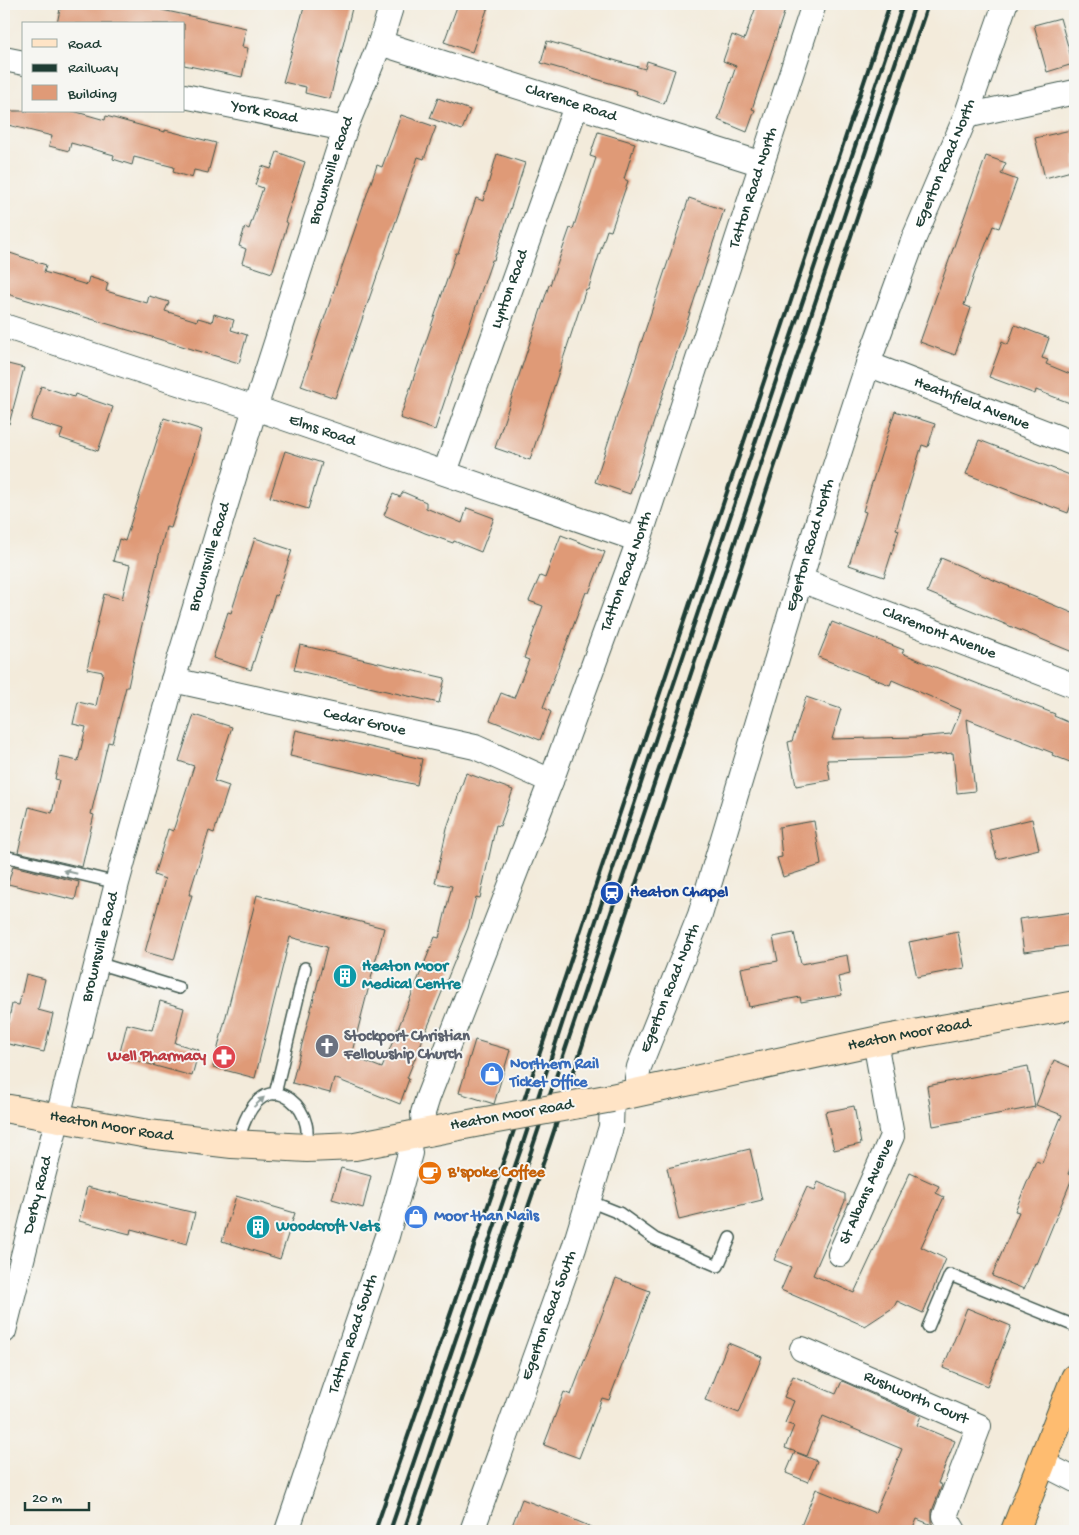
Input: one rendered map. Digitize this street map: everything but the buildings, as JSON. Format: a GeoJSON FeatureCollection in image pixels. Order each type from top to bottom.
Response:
{"type":"FeatureCollection","features":[{"type":"Feature","properties":{"kind":"highway"},"geometry":{"type":"LineString","coordinates":[[1015,1531],[1075,1378]]}},
{"type":"Feature","properties":{"kind":"main road","name":"Heaton Moor Road"},"geometry":{"type":"LineString","coordinates":[[4,1108],[148,1134],[237,1145],[307,1148],[354,1146],[625,1094],[875,1041],[1075,1005]]}},
{"type":"Feature","properties":{"kind":"street","name":"Brownsville Road"},"geometry":{"type":"LineString","coordinates":[[57,1118],[117,883],[173,680],[255,408],[345,129],[380,43],[392,4]]}},
{"type":"Feature","properties":{"kind":"street","name":"Tatton Road North"},"geometry":{"type":"LineString","coordinates":[[415,1134],[551,780],[639,540],[814,4]]}},
{"type":"Feature","properties":{"kind":"street","name":"Egerton Road North"},"geometry":{"type":"LineString","coordinates":[[625,1094],[637,1078],[639,1067],[700,915],[830,482],[868,364],[914,238],[966,116],[1005,4]]}},
{"type":"Feature","properties":{"kind":"street","name":"Clarence Road"},"geometry":{"type":"LineString","coordinates":[[380,43],[762,164]]}},
{"type":"Feature","properties":{"kind":"street"},"geometry":{"type":"LineString","coordinates":[[4,59],[22,63]]}},
{"type":"Feature","properties":{"kind":"street"},"geometry":{"type":"LineString","coordinates":[[966,116],[1075,92]]}},
{"type":"Feature","properties":{"kind":"street","name":"York Road"},"geometry":{"type":"LineString","coordinates":[[185,96],[345,129]]}},
{"type":"Feature","properties":{"kind":"street","name":"Lynton Road"},"geometry":{"type":"LineString","coordinates":[[445,472],[576,106]]}},
{"type":"Feature","properties":{"kind":"street","name":"Elms Road"},"geometry":{"type":"LineString","coordinates":[[4,326],[445,472],[639,540]]}},
{"type":"Feature","properties":{"kind":"street","name":"Heathfield Avenue"},"geometry":{"type":"LineString","coordinates":[[868,364],[1075,444]]}},
{"type":"Feature","properties":{"kind":"street","name":"Claremont Avenue"},"geometry":{"type":"LineString","coordinates":[[801,580],[1075,686]]}},
{"type":"Feature","properties":{"kind":"street","name":"Cedar Grove"},"geometry":{"type":"LineString","coordinates":[[173,680],[475,747],[551,780]]}},
{"type":"Feature","properties":{"kind":"street","name":"St Albans Avenue"},"geometry":{"type":"LineString","coordinates":[[840,1254],[892,1136],[875,1041]]}},
{"type":"Feature","properties":{"kind":"street","name":"Egerton Road South"},"geometry":{"type":"LineString","coordinates":[[472,1531],[574,1248],[611,1127],[625,1094]]}},
{"type":"Feature","properties":{"kind":"street","name":"Derby Road"},"geometry":{"type":"LineString","coordinates":[[4,1331],[57,1118]]}},
{"type":"Feature","properties":{"kind":"street","name":"Tatton Road South"},"geometry":{"type":"LineString","coordinates":[[286,1531],[387,1236],[415,1134]]}},
{"type":"Feature","properties":{"kind":"street","name":"Rushworth Court"},"geometry":{"type":"LineString","coordinates":[[802,1349],[979,1426],[945,1516],[954,1531]]}},
{"type":"Feature","properties":{"kind":"street"},"geometry":{"type":"LineString","coordinates":[[1042,1464],[1075,1480]]}},
{"type":"Feature","properties":{"kind":"lane"},"geometry":{"type":"LineString","coordinates":[[4,856],[117,883]]}},
{"type":"Feature","properties":{"kind":"lane"},"geometry":{"type":"LineString","coordinates":[[97,963],[179,988]]}},
{"type":"Feature","properties":{"kind":"lane"},"geometry":{"type":"LineString","coordinates":[[275,1094],[305,968]]}},
{"type":"Feature","properties":{"kind":"lane"},"geometry":{"type":"LineString","coordinates":[[237,1145],[240,1131],[253,1107],[263,1096],[275,1094],[287,1097],[298,1105],[306,1124],[307,1148]]}},
{"type":"Feature","properties":{"kind":"lane"},"geometry":{"type":"LineString","coordinates":[[589,1201],[619,1212],[655,1239],[718,1266],[730,1238]]}},
{"type":"Feature","properties":{"kind":"lane"},"geometry":{"type":"LineString","coordinates":[[928,1327],[950,1275],[1075,1326]]}},
{"type":"Feature","properties":{"kind":"railway"},"geometry":{"type":"LineString","coordinates":[[375,1531],[509,1145],[890,4]]}},
{"type":"Feature","properties":{"kind":"railway"},"geometry":{"type":"LineString","coordinates":[[390,1531],[524,1140],[666,707],[903,4]]}},
{"type":"Feature","properties":{"kind":"railway"},"geometry":{"type":"LineString","coordinates":[[404,1531],[915,4]]}},
{"type":"Feature","properties":{"kind":"railway"},"geometry":{"type":"LineString","coordinates":[[417,1531],[550,1143],[928,4]]}},
{"type":"Feature","properties":{"kind":"place","name":"Heaton Chapel"},"geometry":{"type":"Point","coordinates":[612,893]}},
{"type":"Feature","properties":{"kind":"place","name":"Heaton Moor Medical Centre"},"geometry":{"type":"Point","coordinates":[345,976]}},
{"type":"Feature","properties":{"kind":"place","name":"Stockport Christian Fellowship Church"},"geometry":{"type":"Point","coordinates":[327,1046]}},
{"type":"Feature","properties":{"kind":"place","name":"Well Pharmacy"},"geometry":{"type":"Point","coordinates":[224,1057]}},
{"type":"Feature","properties":{"kind":"place","name":"Northern Rail Ticket Office"},"geometry":{"type":"Point","coordinates":[492,1074]}},
{"type":"Feature","properties":{"kind":"place","name":"B'spoke Coffee"},"geometry":{"type":"Point","coordinates":[430,1173]}},
{"type":"Feature","properties":{"kind":"place","name":"Moor than Nails"},"geometry":{"type":"Point","coordinates":[416,1217]}},
{"type":"Feature","properties":{"kind":"place","name":"Woodcroft Vets"},"geometry":{"type":"Point","coordinates":[258,1227]}}]}
